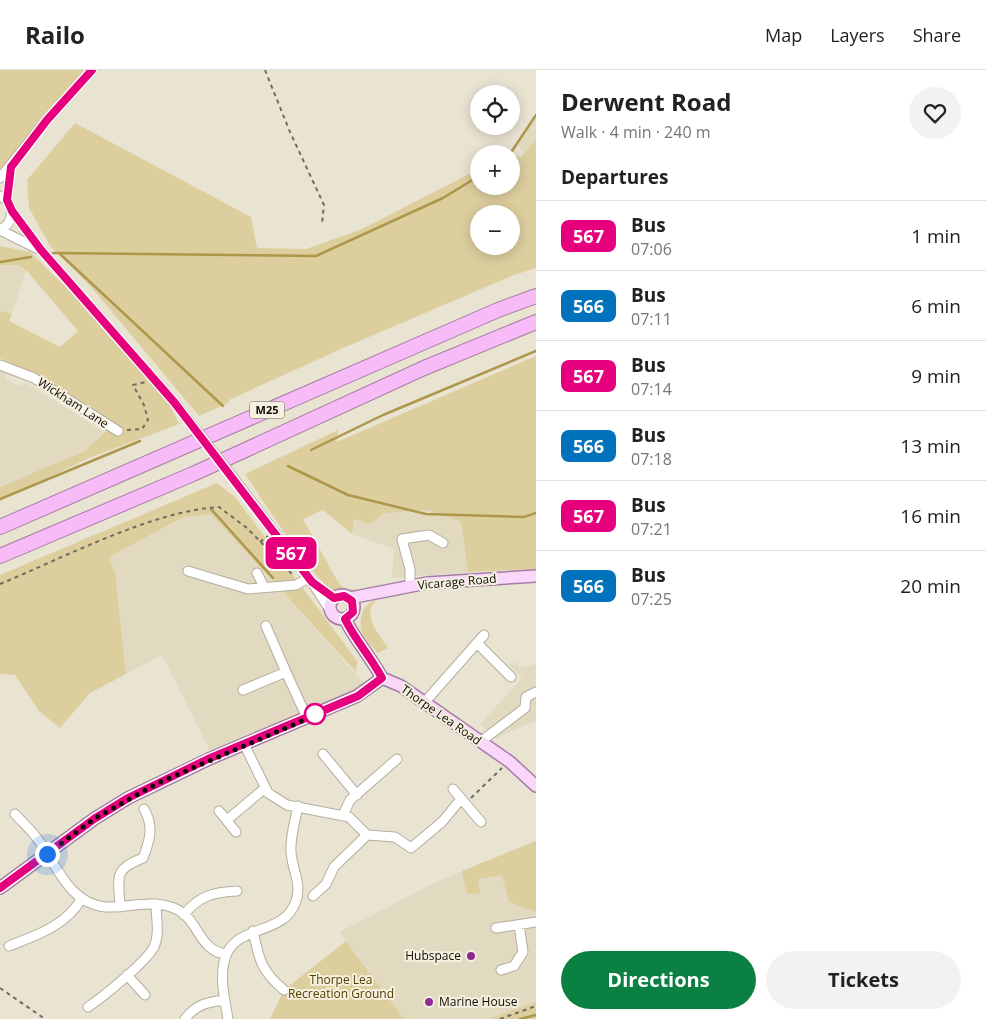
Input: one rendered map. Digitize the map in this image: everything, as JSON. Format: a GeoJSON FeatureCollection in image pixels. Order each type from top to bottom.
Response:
{"type":"FeatureCollection","features":[{"type":"Feature","properties":{"kind":"highway","name":"M25"},"geometry":{"type":"LineString","coordinates":[[0,527],[498,310],[536,296]]}},
{"type":"Feature","properties":{"kind":"highway","name":"M25"},"geometry":{"type":"LineString","coordinates":[[0,556],[193,474],[424,368],[536,322]]}},
{"type":"Feature","properties":{"kind":"main road","name":"Vicarage Road"},"geometry":{"type":"LineString","coordinates":[[352,603],[379,592],[410,586],[465,580],[536,576]]}},
{"type":"Feature","properties":{"kind":"main road"},"geometry":{"type":"LineString","coordinates":[[344,596],[352,603],[351,615],[345,619],[338,619],[332,613],[330,605],[334,598],[344,596]]}},
{"type":"Feature","properties":{"kind":"main road"},"geometry":{"type":"LineString","coordinates":[[0,888],[94,819],[128,798],[244,744],[358,696],[382,678],[370,656],[350,630],[345,619]]}},
{"type":"Feature","properties":{"kind":"main road","name":"Thorpe Lea Road"},"geometry":{"type":"LineString","coordinates":[[382,678],[401,686],[510,762],[536,786]]}},
{"type":"Feature","properties":{"kind":"street"},"geometry":{"type":"LineString","coordinates":[[0,178],[11,167],[47,120],[92,70]]}},
{"type":"Feature","properties":{"kind":"street"},"geometry":{"type":"LineString","coordinates":[[11,167],[4,198],[12,211],[41,250],[174,402],[310,580],[332,613]]}},
{"type":"Feature","properties":{"kind":"street"},"geometry":{"type":"LineString","coordinates":[[12,211],[9,223],[0,230],[41,250]]}},
{"type":"Feature","properties":{"kind":"street","name":"Wickham Lane"},"geometry":{"type":"LineString","coordinates":[[0,365],[34,378],[118,431]]}},
{"type":"Feature","properties":{"kind":"street"},"geometry":{"type":"LineString","coordinates":[[410,586],[410,569],[402,540],[429,535],[443,543]]}},
{"type":"Feature","properties":{"kind":"street"},"geometry":{"type":"LineString","coordinates":[[188,571],[248,589],[296,585],[310,580]]}},
{"type":"Feature","properties":{"kind":"street"},"geometry":{"type":"LineString","coordinates":[[257,573],[264,587]]}},
{"type":"Feature","properties":{"kind":"street"},"geometry":{"type":"LineString","coordinates":[[310,580],[334,598]]}},
{"type":"Feature","properties":{"kind":"street"},"geometry":{"type":"LineString","coordinates":[[266,626],[307,718]]}},
{"type":"Feature","properties":{"kind":"street"},"geometry":{"type":"LineString","coordinates":[[424,703],[484,635]]}},
{"type":"Feature","properties":{"kind":"street"},"geometry":{"type":"LineString","coordinates":[[478,644],[510,677]]}},
{"type":"Feature","properties":{"kind":"street"},"geometry":{"type":"LineString","coordinates":[[244,690],[286,672]]}},
{"type":"Feature","properties":{"kind":"street"},"geometry":{"type":"LineString","coordinates":[[480,742],[525,708],[526,697],[536,692]]}},
{"type":"Feature","properties":{"kind":"street"},"geometry":{"type":"LineString","coordinates":[[244,744],[265,788],[277,799],[287,805],[343,815],[355,821],[367,835],[395,837],[411,848],[463,802]]}},
{"type":"Feature","properties":{"kind":"street"},"geometry":{"type":"LineString","coordinates":[[323,754],[357,794]]}},
{"type":"Feature","properties":{"kind":"street"},"geometry":{"type":"LineString","coordinates":[[343,815],[350,800],[397,758]]}},
{"type":"Feature","properties":{"kind":"street"},"geometry":{"type":"LineString","coordinates":[[227,820],[265,788]]}},
{"type":"Feature","properties":{"kind":"street"},"geometry":{"type":"LineString","coordinates":[[453,789],[481,822]]}},
{"type":"Feature","properties":{"kind":"street"},"geometry":{"type":"LineString","coordinates":[[228,1019],[222,971],[226,954],[239,937],[253,931],[271,927],[285,919],[296,902],[298,890],[291,852],[298,806]]}},
{"type":"Feature","properties":{"kind":"street"},"geometry":{"type":"LineString","coordinates":[[120,907],[119,873],[123,868],[143,858],[152,830],[149,817],[144,809]]}},
{"type":"Feature","properties":{"kind":"street"},"geometry":{"type":"LineString","coordinates":[[219,811],[236,832]]}},
{"type":"Feature","properties":{"kind":"street"},"geometry":{"type":"LineString","coordinates":[[15,814],[36,837],[69,887],[82,898],[104,907],[156,904],[178,910],[190,919],[212,951],[226,954]]}},
{"type":"Feature","properties":{"kind":"street"},"geometry":{"type":"LineString","coordinates":[[313,896],[326,884],[334,867],[367,835]]}},
{"type":"Feature","properties":{"kind":"street"},"geometry":{"type":"LineString","coordinates":[[184,915],[193,903],[211,894],[237,891]]}},
{"type":"Feature","properties":{"kind":"street"},"geometry":{"type":"LineString","coordinates":[[9,946],[56,925],[70,915],[82,898]]}},
{"type":"Feature","properties":{"kind":"street"},"geometry":{"type":"LineString","coordinates":[[88,1007],[107,995],[154,948],[157,936],[156,904]]}},
{"type":"Feature","properties":{"kind":"street"},"geometry":{"type":"LineString","coordinates":[[496,928],[536,922]]}},
{"type":"Feature","properties":{"kind":"street"},"geometry":{"type":"LineString","coordinates":[[501,970],[514,966],[523,952],[519,925]]}},
{"type":"Feature","properties":{"kind":"street"},"geometry":{"type":"LineString","coordinates":[[253,931],[264,970],[270,979],[284,990]]}},
{"type":"Feature","properties":{"kind":"street"},"geometry":{"type":"LineString","coordinates":[[127,974],[145,995]]}},
{"type":"Feature","properties":{"kind":"street"},"geometry":{"type":"LineString","coordinates":[[185,1019],[194,1008],[202,1004],[225,1000]]}},
{"type":"Feature","properties":{"kind":"path"},"geometry":{"type":"LineString","coordinates":[[266,70],[290,132],[324,205],[322,223]]}},
{"type":"Feature","properties":{"kind":"path"},"geometry":{"type":"LineString","coordinates":[[118,431],[142,429],[148,420],[144,405],[133,385],[151,382]]}},
{"type":"Feature","properties":{"kind":"path"},"geometry":{"type":"LineString","coordinates":[[0,584],[134,528],[202,508],[219,507],[247,528],[292,574],[295,572]]}},
{"type":"Feature","properties":{"kind":"path"},"geometry":{"type":"LineString","coordinates":[[463,802],[510,762]]}},
{"type":"Feature","properties":{"kind":"path"},"geometry":{"type":"LineString","coordinates":[[0,988],[45,1019]]}},
{"type":"Feature","properties":{"kind":"path"},"geometry":{"type":"LineString","coordinates":[[500,1019],[536,1006]]}},
{"type":"Feature","properties":{"kind":"shaded area"},"geometry":{"type":"Polygon","coordinates":[[[536,117],[536,174],[520,149],[520,145],[517,144],[536,117]]]}},
{"type":"Feature","properties":{"kind":"shaded area"},"geometry":{"type":"Polygon","coordinates":[[[0,265],[18,265],[26,270],[12,314],[0,311],[0,265]]]}},
{"type":"Feature","properties":{"kind":"shaded area"},"geometry":{"type":"Polygon","coordinates":[[[0,371],[4,371],[7,380],[19,386],[26,383],[104,432],[85,451],[0,487],[0,371]]]}},
{"type":"Feature","properties":{"kind":"shaded area"},"geometry":{"type":"Polygon","coordinates":[[[427,510],[461,522],[468,572],[392,578],[394,549],[352,534],[354,519],[370,524],[384,513],[427,510]]]}},
{"type":"Feature","properties":{"kind":"shaded area"},"geometry":{"type":"Polygon","coordinates":[[[211,514],[364,683],[343,698],[210,751],[162,655],[126,674],[115,573],[109,557],[185,517],[211,514]]]}},
{"type":"Feature","properties":{"kind":"shaded area"},"geometry":{"type":"Polygon","coordinates":[[[518,663],[520,668],[536,664],[536,721],[495,738],[480,724],[522,678],[508,664],[518,663]]]}},
{"type":"Feature","properties":{"kind":"shaded area"},"geometry":{"type":"Polygon","coordinates":[[[536,841],[536,1002],[488,1019],[404,1019],[340,932],[432,884],[536,841]]]}},
{"type":"Feature","properties":{"kind":"green space"},"geometry":{"type":"Polygon","coordinates":[[[0,70],[86,70],[0,172],[0,70]]]}},
{"type":"Feature","properties":{"kind":"green space"},"geometry":{"type":"Polygon","coordinates":[[[75,123],[251,217],[257,248],[306,249],[360,230],[470,174],[470,195],[520,195],[520,157],[536,139],[536,268],[514,275],[343,348],[229,400],[230,402],[199,416],[92,288],[50,246],[29,208],[27,180],[75,123]]]}},
{"type":"Feature","properties":{"kind":"green space"},"geometry":{"type":"Polygon","coordinates":[[[0,246],[30,252],[73,294],[151,381],[170,405],[179,424],[89,458],[0,501],[0,487],[85,451],[114,423],[36,375],[0,358],[0,311],[12,314],[9,321],[60,347],[78,331],[26,270],[18,265],[0,265],[0,246]]]}},
{"type":"Feature","properties":{"kind":"green space"},"geometry":{"type":"Polygon","coordinates":[[[536,356],[536,569],[468,572],[461,522],[427,510],[384,513],[370,524],[354,519],[352,534],[323,510],[303,519],[338,582],[345,589],[368,590],[351,594],[338,593],[313,572],[245,474],[338,430],[337,442],[536,356]]]}},
{"type":"Feature","properties":{"kind":"green space"},"geometry":{"type":"Polygon","coordinates":[[[217,483],[235,497],[357,661],[356,672],[211,514],[184,517],[109,557],[115,573],[126,674],[90,693],[60,728],[39,711],[15,675],[0,674],[0,575],[217,483]]]}},
{"type":"Feature","properties":{"kind":"green space"},"geometry":{"type":"Polygon","coordinates":[[[376,600],[370,612],[371,618],[376,631],[388,648],[378,653],[366,640],[361,626],[364,609],[369,603],[376,600]]]}},
{"type":"Feature","properties":{"kind":"green space"},"geometry":{"type":"Polygon","coordinates":[[[536,841],[536,912],[509,902],[502,875],[478,879],[480,893],[467,894],[462,871],[536,841]]]}},
{"type":"Feature","properties":{"kind":"green space","name":"Thorpe Lea Recreation Ground"},"geometry":{"type":"Polygon","coordinates":[[[346,941],[404,1019],[270,1019],[284,990],[346,941]]]}},
{"type":"Feature","properties":{"kind":"green space"},"geometry":{"type":"Polygon","coordinates":[[[536,1002],[536,1019],[488,1019],[536,1002]]]}},
{"type":"Feature","properties":{"kind":"waterway"},"geometry":{"type":"LineString","coordinates":[[516,145],[536,115]]}},
{"type":"Feature","properties":{"kind":"waterway"},"geometry":{"type":"LineString","coordinates":[[53,253],[316,256],[443,198],[470,182]]}},
{"type":"Feature","properties":{"kind":"waterway"},"geometry":{"type":"LineString","coordinates":[[59,253],[223,406]]}},
{"type":"Feature","properties":{"kind":"waterway"},"geometry":{"type":"LineString","coordinates":[[0,262],[31,257]]}},
{"type":"Feature","properties":{"kind":"waterway"},"geometry":{"type":"LineString","coordinates":[[311,450],[383,415],[536,351]]}},
{"type":"Feature","properties":{"kind":"waterway"},"geometry":{"type":"LineString","coordinates":[[0,499],[140,441]]}},
{"type":"Feature","properties":{"kind":"waterway"},"geometry":{"type":"LineString","coordinates":[[288,466],[348,495],[426,514],[524,517],[536,513]]}},
{"type":"Feature","properties":{"kind":"waterway"},"geometry":{"type":"LineString","coordinates":[[211,509],[273,578]]}},
{"type":"Feature","properties":{"kind":"waterway"},"geometry":{"type":"LineString","coordinates":[[520,1019],[536,1015]]}},
{"type":"Feature","properties":{"kind":"bus line","name":"567"},"geometry":{"type":"LineString","coordinates":[[0,888],[94,819],[128,798],[208,759],[358,696],[382,678],[370,656],[350,630],[345,619],[351,615],[354,608],[350,598],[337,596],[334,598],[312,582],[174,402],[29,236],[12,211],[7,200],[11,167],[47,120],[92,70]]}},
{"type":"Feature","properties":{"kind":"place","name":"Hubspace"},"geometry":{"type":"Point","coordinates":[471,956]}},
{"type":"Feature","properties":{"kind":"place","name":"Marine House"},"geometry":{"type":"Point","coordinates":[429,1002]}},
{"type":"Feature","properties":{"kind":"route"},"geometry":{"type":"LineString","coordinates":[[47,854],[94,819],[128,798],[208,759],[323,712],[315,714]]}}]}
